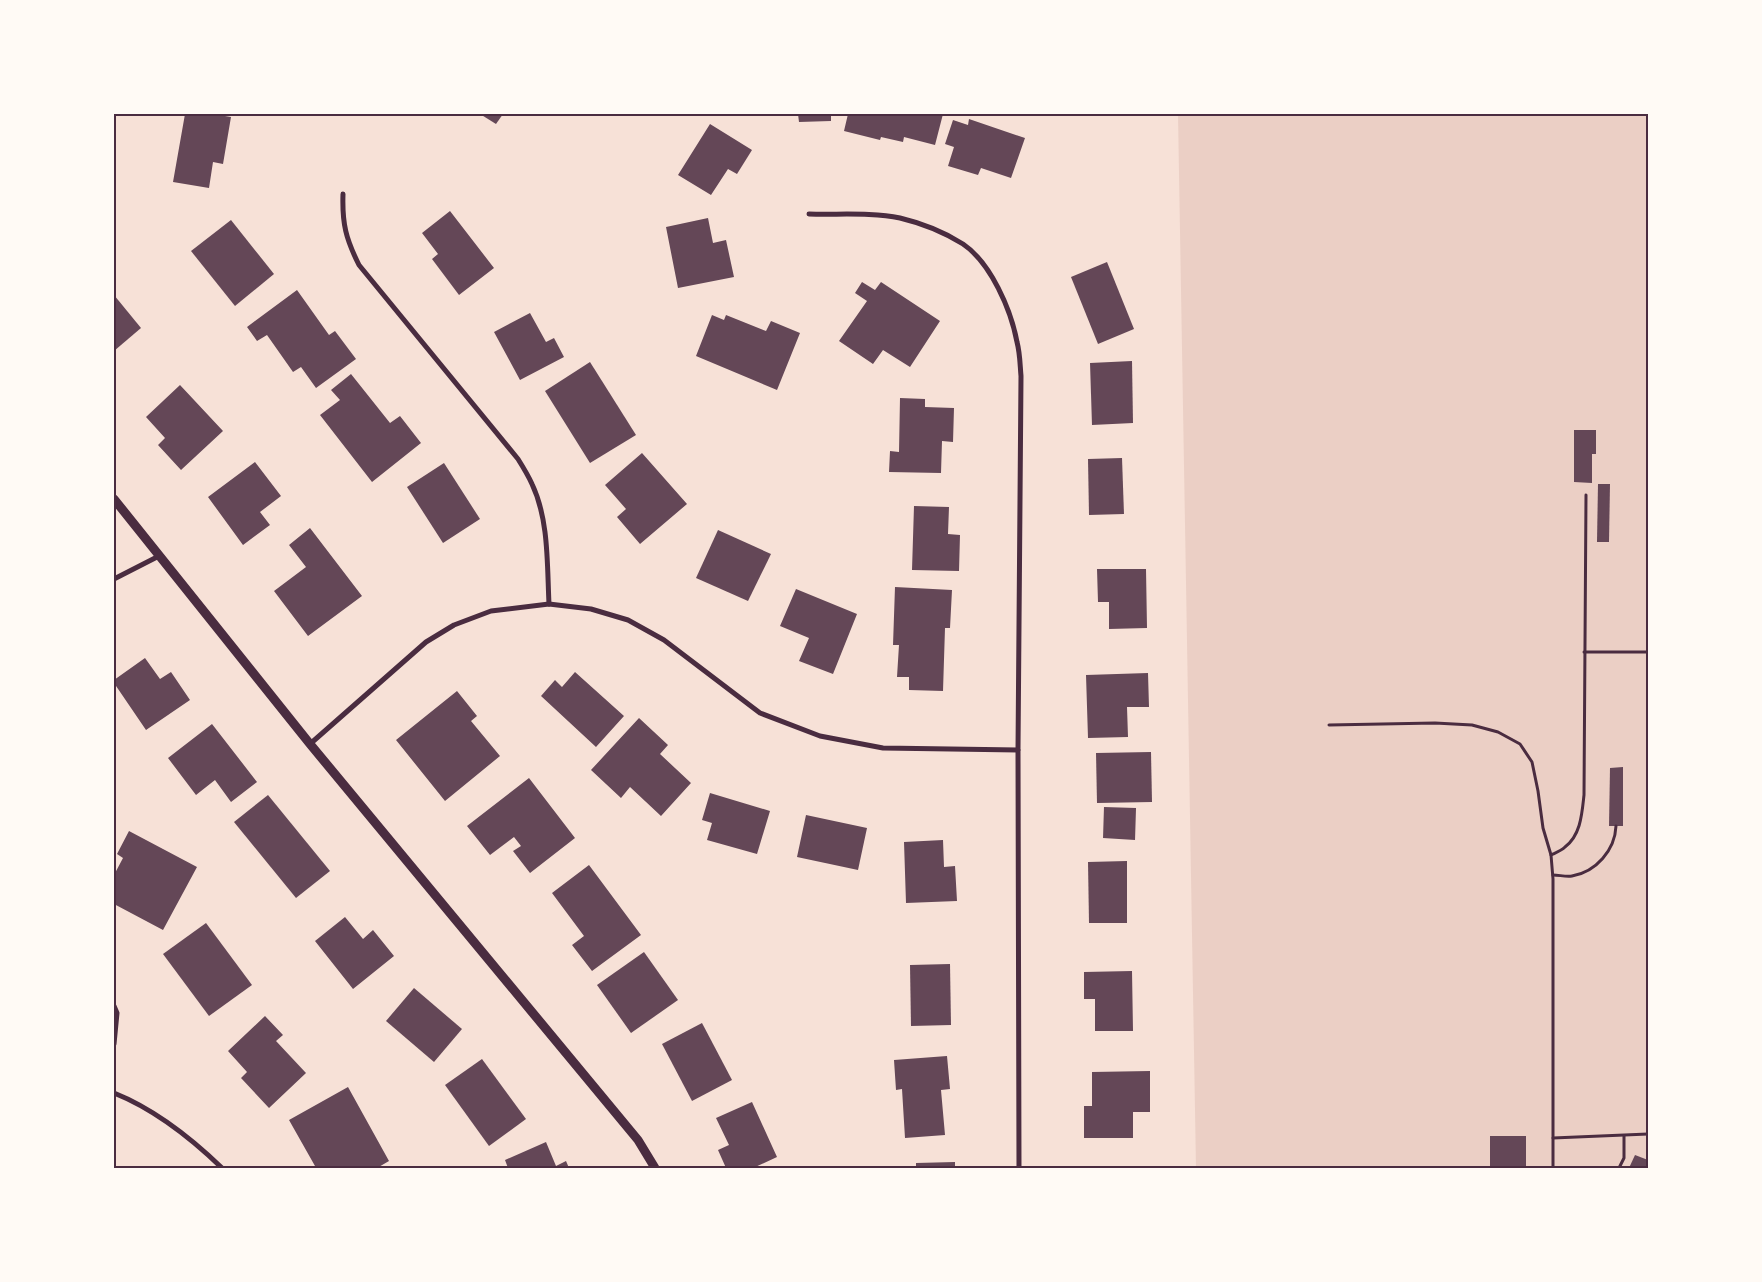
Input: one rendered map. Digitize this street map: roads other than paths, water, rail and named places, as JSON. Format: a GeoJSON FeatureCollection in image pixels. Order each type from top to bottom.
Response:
{"type":"FeatureCollection","features":[{"type":"Feature","properties":{"kind":"street"},"geometry":{"type":"LineString","coordinates":[[343,194],[342,216],[348,242],[359,265],[518,460],[532,484],[540,508],[546,539],[549,604]]}},
{"type":"Feature","properties":{"kind":"street"},"geometry":{"type":"LineString","coordinates":[[809,214],[870,215],[899,218],[935,229],[964,245],[982,264],[996,283],[1009,310],[1018,342],[1021,376],[1018,750],[1019,1168]]}},
{"type":"Feature","properties":{"kind":"street"},"geometry":{"type":"LineString","coordinates":[[114,499],[310,744],[638,1140],[655,1168]]}},
{"type":"Feature","properties":{"kind":"street"},"geometry":{"type":"LineString","coordinates":[[114,579],[159,556]]}},
{"type":"Feature","properties":{"kind":"street"},"geometry":{"type":"LineString","coordinates":[[310,744],[426,642],[454,625],[491,611],[549,604],[591,609],[628,620],[664,640],[760,713],[820,736],[883,748],[1018,750]]}},
{"type":"Feature","properties":{"kind":"street"},"geometry":{"type":"LineString","coordinates":[[114,1006],[116,1014],[114,1044]]}},
{"type":"Feature","properties":{"kind":"street"},"geometry":{"type":"LineString","coordinates":[[114,1093],[132,1100],[196,1143],[222,1168]]}}]}
